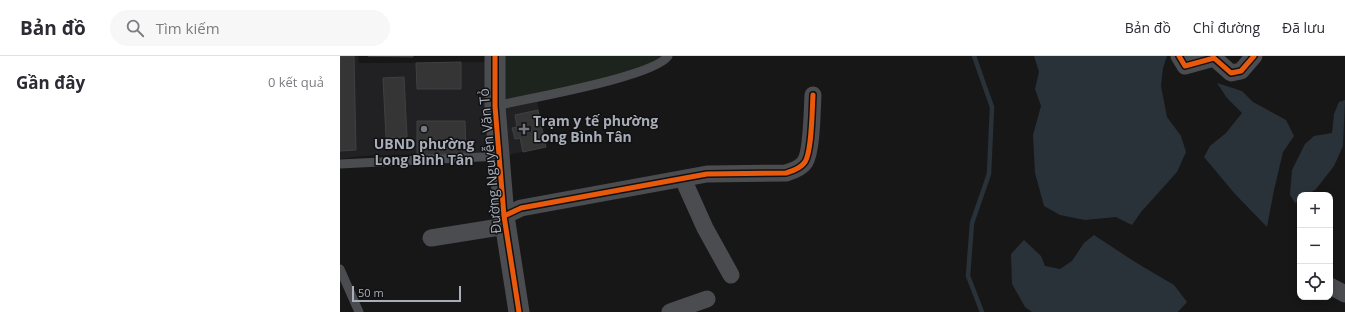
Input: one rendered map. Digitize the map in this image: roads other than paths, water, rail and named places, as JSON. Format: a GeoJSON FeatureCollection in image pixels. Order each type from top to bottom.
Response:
{"type":"FeatureCollection","features":[{"type":"Feature","properties":{"kind":"street","name":"Đường Nguyễn Văn Tỏ"},"geometry":{"type":"LineString","coordinates":[[495,56],[495,106],[505,221],[519,312]]}},
{"type":"Feature","properties":{"kind":"street"},"geometry":{"type":"LineString","coordinates":[[1179,56],[1185,66],[1214,58],[1231,72],[1241,71],[1254,56]]}},
{"type":"Feature","properties":{"kind":"street"},"geometry":{"type":"LineString","coordinates":[[431,238],[505,221],[521,208],[707,174],[786,173],[796,170],[805,163],[809,152],[813,95]]}},
{"type":"Feature","properties":{"kind":"street"},"geometry":{"type":"LineString","coordinates":[[683,178],[705,228],[731,275]]}},
{"type":"Feature","properties":{"kind":"street"},"geometry":{"type":"LineString","coordinates":[[1333,288],[1345,294]]}},
{"type":"Feature","properties":{"kind":"street"},"geometry":{"type":"LineString","coordinates":[[670,312],[707,299]]}},
{"type":"Feature","properties":{"kind":"lane"},"geometry":{"type":"LineString","coordinates":[[495,106],[608,82],[657,65],[668,56]]}},
{"type":"Feature","properties":{"kind":"lane"},"geometry":{"type":"LineString","coordinates":[[340,164],[500,156]]}},
{"type":"Feature","properties":{"kind":"lane"},"geometry":{"type":"LineString","coordinates":[[340,269],[359,312]]}},
{"type":"Feature","properties":{"kind":"waterway"},"geometry":{"type":"LineString","coordinates":[[974,56],[992,107],[989,174],[972,223],[968,276],[982,312]]}},
{"type":"Feature","properties":{"kind":"place","name":"UBND phường Long Bình Tân"},"geometry":{"type":"Point","coordinates":[424,129]}},
{"type":"Feature","properties":{"kind":"place","name":"Trạm y tế phường Long Bình Tân"},"geometry":{"type":"Point","coordinates":[524,129]}}]}
